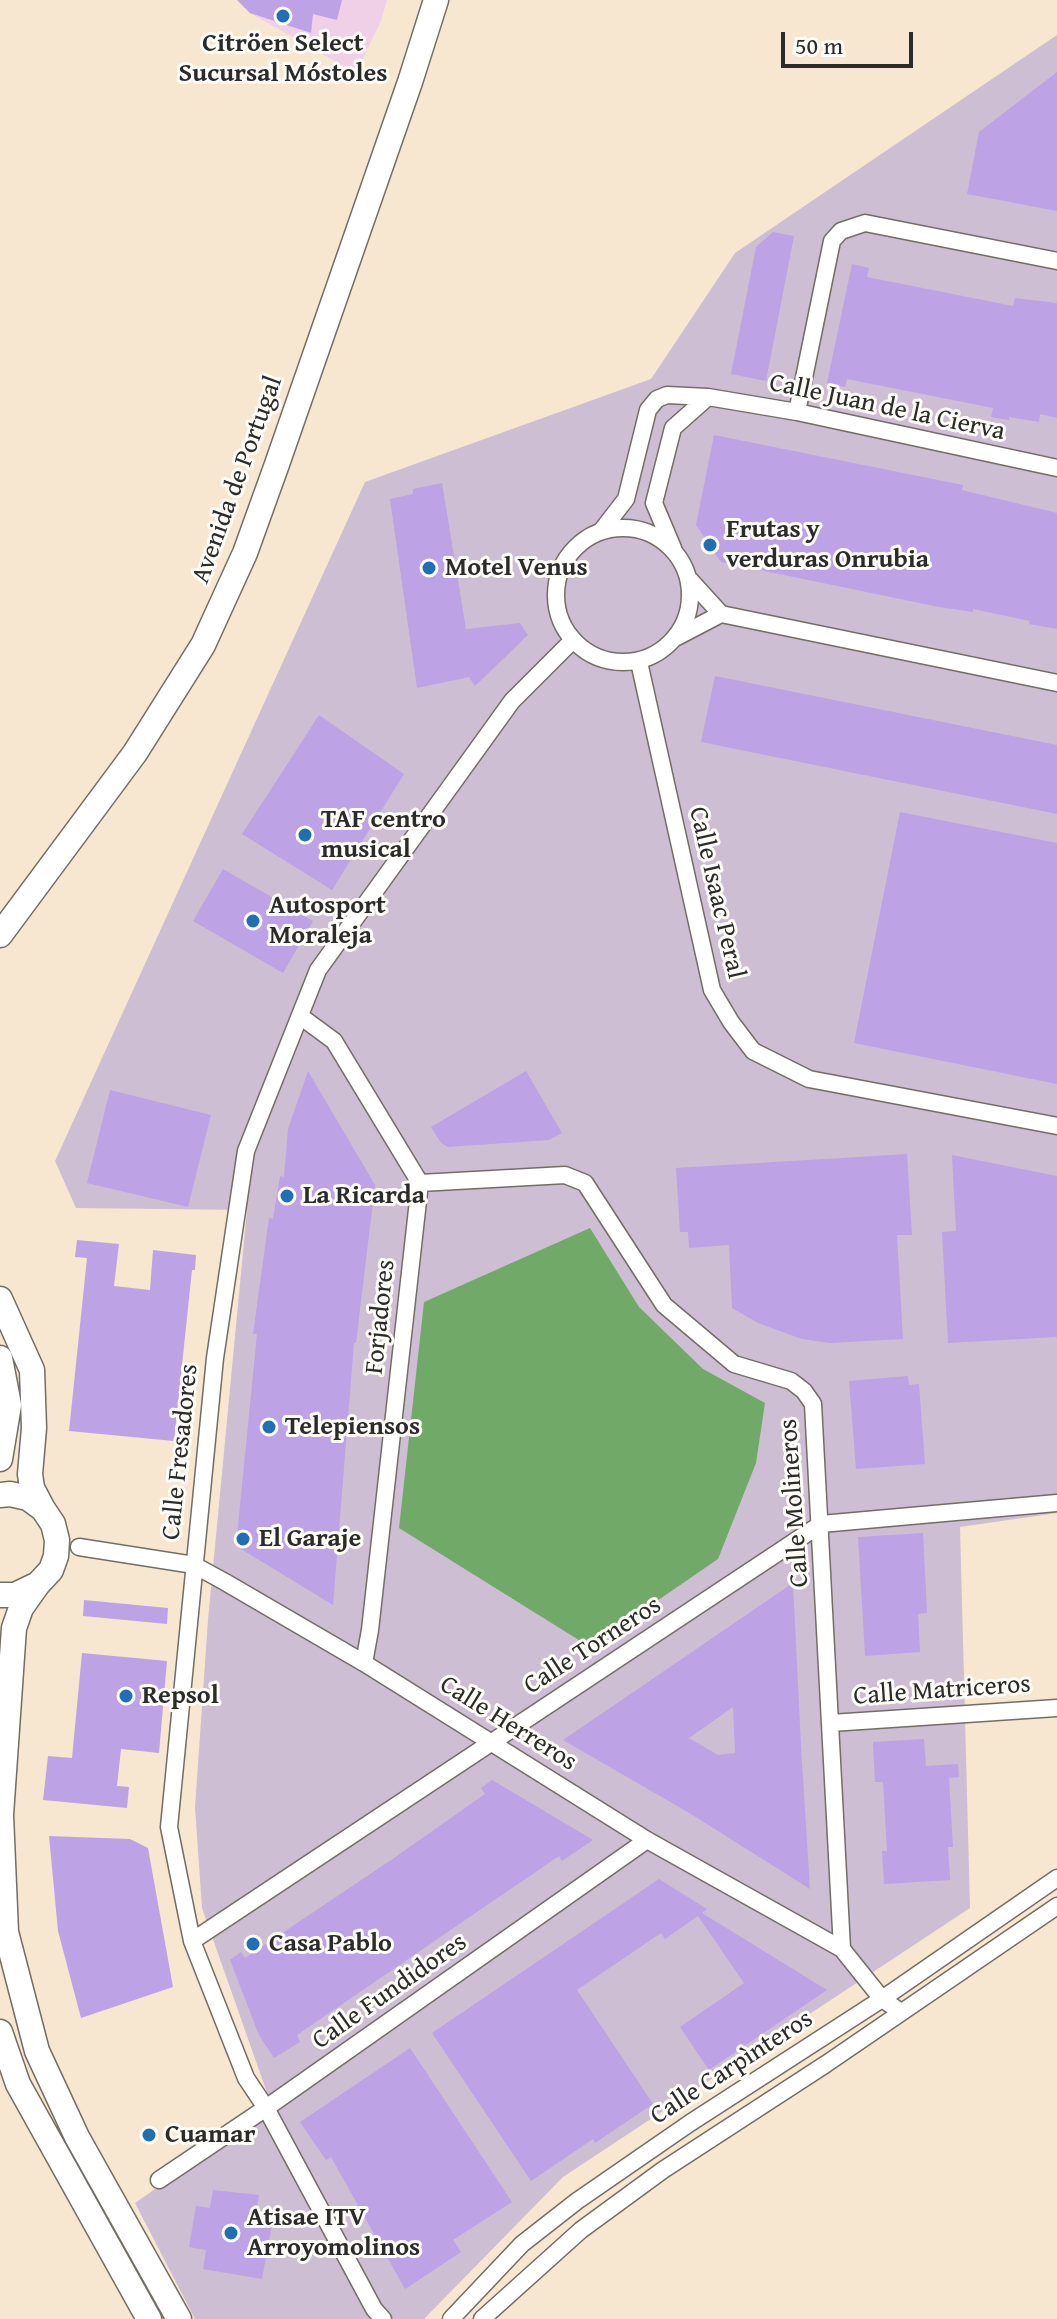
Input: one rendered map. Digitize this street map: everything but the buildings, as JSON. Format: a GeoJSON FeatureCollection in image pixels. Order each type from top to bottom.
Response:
{"type":"FeatureCollection","features":[{"type":"Feature","properties":{"kind":"main road","name":"Avenida de Portugal"},"geometry":{"type":"LineString","coordinates":[[0,934],[135,753],[203,645],[261,510],[414,72],[436,0]]}},
{"type":"Feature","properties":{"kind":"main road"},"geometry":{"type":"LineString","coordinates":[[0,1299],[32,1370],[32,1488],[57,1540],[56,1556],[21,1608],[14,1628],[1,1815],[6,1932],[37,2051],[77,2137],[179,2319]]}},
{"type":"Feature","properties":{"kind":"main road"},"geometry":{"type":"LineString","coordinates":[[0,1358],[9,1405],[0,1459]]}},
{"type":"Feature","properties":{"kind":"main road"},"geometry":{"type":"LineString","coordinates":[[0,1495],[28,1498],[48,1517]]}},
{"type":"Feature","properties":{"kind":"main road"},"geometry":{"type":"LineString","coordinates":[[0,1595],[15,1595],[44,1577]]}},
{"type":"Feature","properties":{"kind":"main road"},"geometry":{"type":"LineString","coordinates":[[0,2032],[18,2084],[149,2319]]}},
{"type":"Feature","properties":{"kind":"street"},"geometry":{"type":"LineString","coordinates":[[797,412],[832,241],[841,231],[865,223],[1057,261]]}},
{"type":"Feature","properties":{"kind":"street"},"geometry":{"type":"LineString","coordinates":[[708,397],[667,395],[657,399],[648,410],[626,499],[602,530],[569,552],[555,582],[556,614],[571,642],[601,661],[639,662],[721,614]]}},
{"type":"Feature","properties":{"kind":"street"},"geometry":{"type":"LineString","coordinates":[[708,397],[673,428],[654,503],[690,580],[721,614],[1057,683]]}},
{"type":"Feature","properties":{"kind":"street","name":"Calle Juan de la Cierva"},"geometry":{"type":"LineString","coordinates":[[708,397],[797,412],[1057,468]]}},
{"type":"Feature","properties":{"kind":"street"},"geometry":{"type":"LineString","coordinates":[[602,530],[638,528],[673,548]]}},
{"type":"Feature","properties":{"kind":"street"},"geometry":{"type":"LineString","coordinates":[[677,637],[691,608],[690,580]]}},
{"type":"Feature","properties":{"kind":"street","name":"Calle Fresadores"},"geometry":{"type":"LineString","coordinates":[[383,2319],[374,2309],[266,2108],[246,2078],[192,1941],[169,1827],[215,1358],[246,1151],[318,970],[512,701],[571,642]]}},
{"type":"Feature","properties":{"kind":"street","name":"Calle Isaac Peral"},"geometry":{"type":"LineString","coordinates":[[639,662],[712,990],[753,1051],[809,1079],[1057,1126]]}},
{"type":"Feature","properties":{"kind":"street"},"geometry":{"type":"LineString","coordinates":[[300,1016],[334,1041],[420,1183]]}},
{"type":"Feature","properties":{"kind":"street","name":"Calle Molineros"},"geometry":{"type":"LineString","coordinates":[[420,1183],[565,1175],[585,1183],[664,1305],[734,1364],[791,1381],[804,1391],[813,1404],[842,1949]]}},
{"type":"Feature","properties":{"kind":"street","name":"Forjadores"},"geometry":{"type":"LineString","coordinates":[[364,1663],[420,1183]]}},
{"type":"Feature","properties":{"kind":"street"},"geometry":{"type":"LineString","coordinates":[[821,1524],[1057,1503]]}},
{"type":"Feature","properties":{"kind":"street"},"geometry":{"type":"LineString","coordinates":[[44,1577],[79,1547],[48,1517]]}},
{"type":"Feature","properties":{"kind":"street","name":"Calle Torneros"},"geometry":{"type":"LineString","coordinates":[[192,1941],[821,1524]]}},
{"type":"Feature","properties":{"kind":"street","name":"Calle Herreros"},"geometry":{"type":"LineString","coordinates":[[79,1547],[194,1565],[364,1663],[647,1840],[842,1949],[882,1999],[901,2012]]}},
{"type":"Feature","properties":{"kind":"street","name":"Calle Matriceros"},"geometry":{"type":"LineString","coordinates":[[831,1723],[1057,1708]]}},
{"type":"Feature","properties":{"kind":"street","name":"Calle Fundidores"},"geometry":{"type":"LineString","coordinates":[[159,2180],[647,1840]]}},
{"type":"Feature","properties":{"kind":"street","name":"Calle Carpìnteros"},"geometry":{"type":"LineString","coordinates":[[451,2319],[522,2244],[577,2201],[690,2123],[882,1999],[1057,1878]]}},
{"type":"Feature","properties":{"kind":"street","name":"Calle Carpìnteros"},"geometry":{"type":"LineString","coordinates":[[482,2319],[581,2230],[663,2170],[826,2064],[1057,1906]]}},
{"type":"Feature","properties":{"kind":"shaded area"},"geometry":{"type":"Polygon","coordinates":[[[237,0],[387,0],[381,21],[356,73],[250,13],[237,0]]]}},
{"type":"Feature","properties":{"kind":"shaded area"},"geometry":{"type":"Polygon","coordinates":[[[1057,35],[1057,1513],[960,1527],[970,1908],[563,2177],[424,2319],[195,2319],[135,2203],[272,2107],[202,1908],[195,1807],[208,1620],[247,1210],[76,1208],[55,1161],[365,482],[651,379],[735,253],[1057,35]]]}},
{"type":"Feature","properties":{"kind":"green space"},"geometry":{"type":"Polygon","coordinates":[[[590,1228],[639,1307],[703,1369],[765,1403],[756,1463],[718,1559],[590,1647],[399,1528],[424,1302],[590,1228]]]}},
{"type":"Feature","properties":{"kind":"place","name":"Citröen Select Sucursal Móstoles"},"geometry":{"type":"Point","coordinates":[283,16]}},
{"type":"Feature","properties":{"kind":"place","name":"Frutas y verduras Onrubia"},"geometry":{"type":"Point","coordinates":[710,545]}},
{"type":"Feature","properties":{"kind":"place","name":"Motel Venus"},"geometry":{"type":"Point","coordinates":[429,568]}},
{"type":"Feature","properties":{"kind":"place","name":"TAF centro musical"},"geometry":{"type":"Point","coordinates":[305,835]}},
{"type":"Feature","properties":{"kind":"place","name":"Autosport Moraleja"},"geometry":{"type":"Point","coordinates":[253,921]}},
{"type":"Feature","properties":{"kind":"place","name":"La Ricarda"},"geometry":{"type":"Point","coordinates":[287,1196]}},
{"type":"Feature","properties":{"kind":"place","name":"Telepiensos"},"geometry":{"type":"Point","coordinates":[269,1427]}},
{"type":"Feature","properties":{"kind":"place","name":"El Garaje"},"geometry":{"type":"Point","coordinates":[243,1539]}},
{"type":"Feature","properties":{"kind":"place","name":"Repsol"},"geometry":{"type":"Point","coordinates":[126,1696]}},
{"type":"Feature","properties":{"kind":"place","name":"Casa Pablo"},"geometry":{"type":"Point","coordinates":[253,1944]}},
{"type":"Feature","properties":{"kind":"place","name":"Cuamar"},"geometry":{"type":"Point","coordinates":[149,2135]}},
{"type":"Feature","properties":{"kind":"place","name":"Atisae ITV Arroyomolinos"},"geometry":{"type":"Point","coordinates":[231,2233]}}]}
